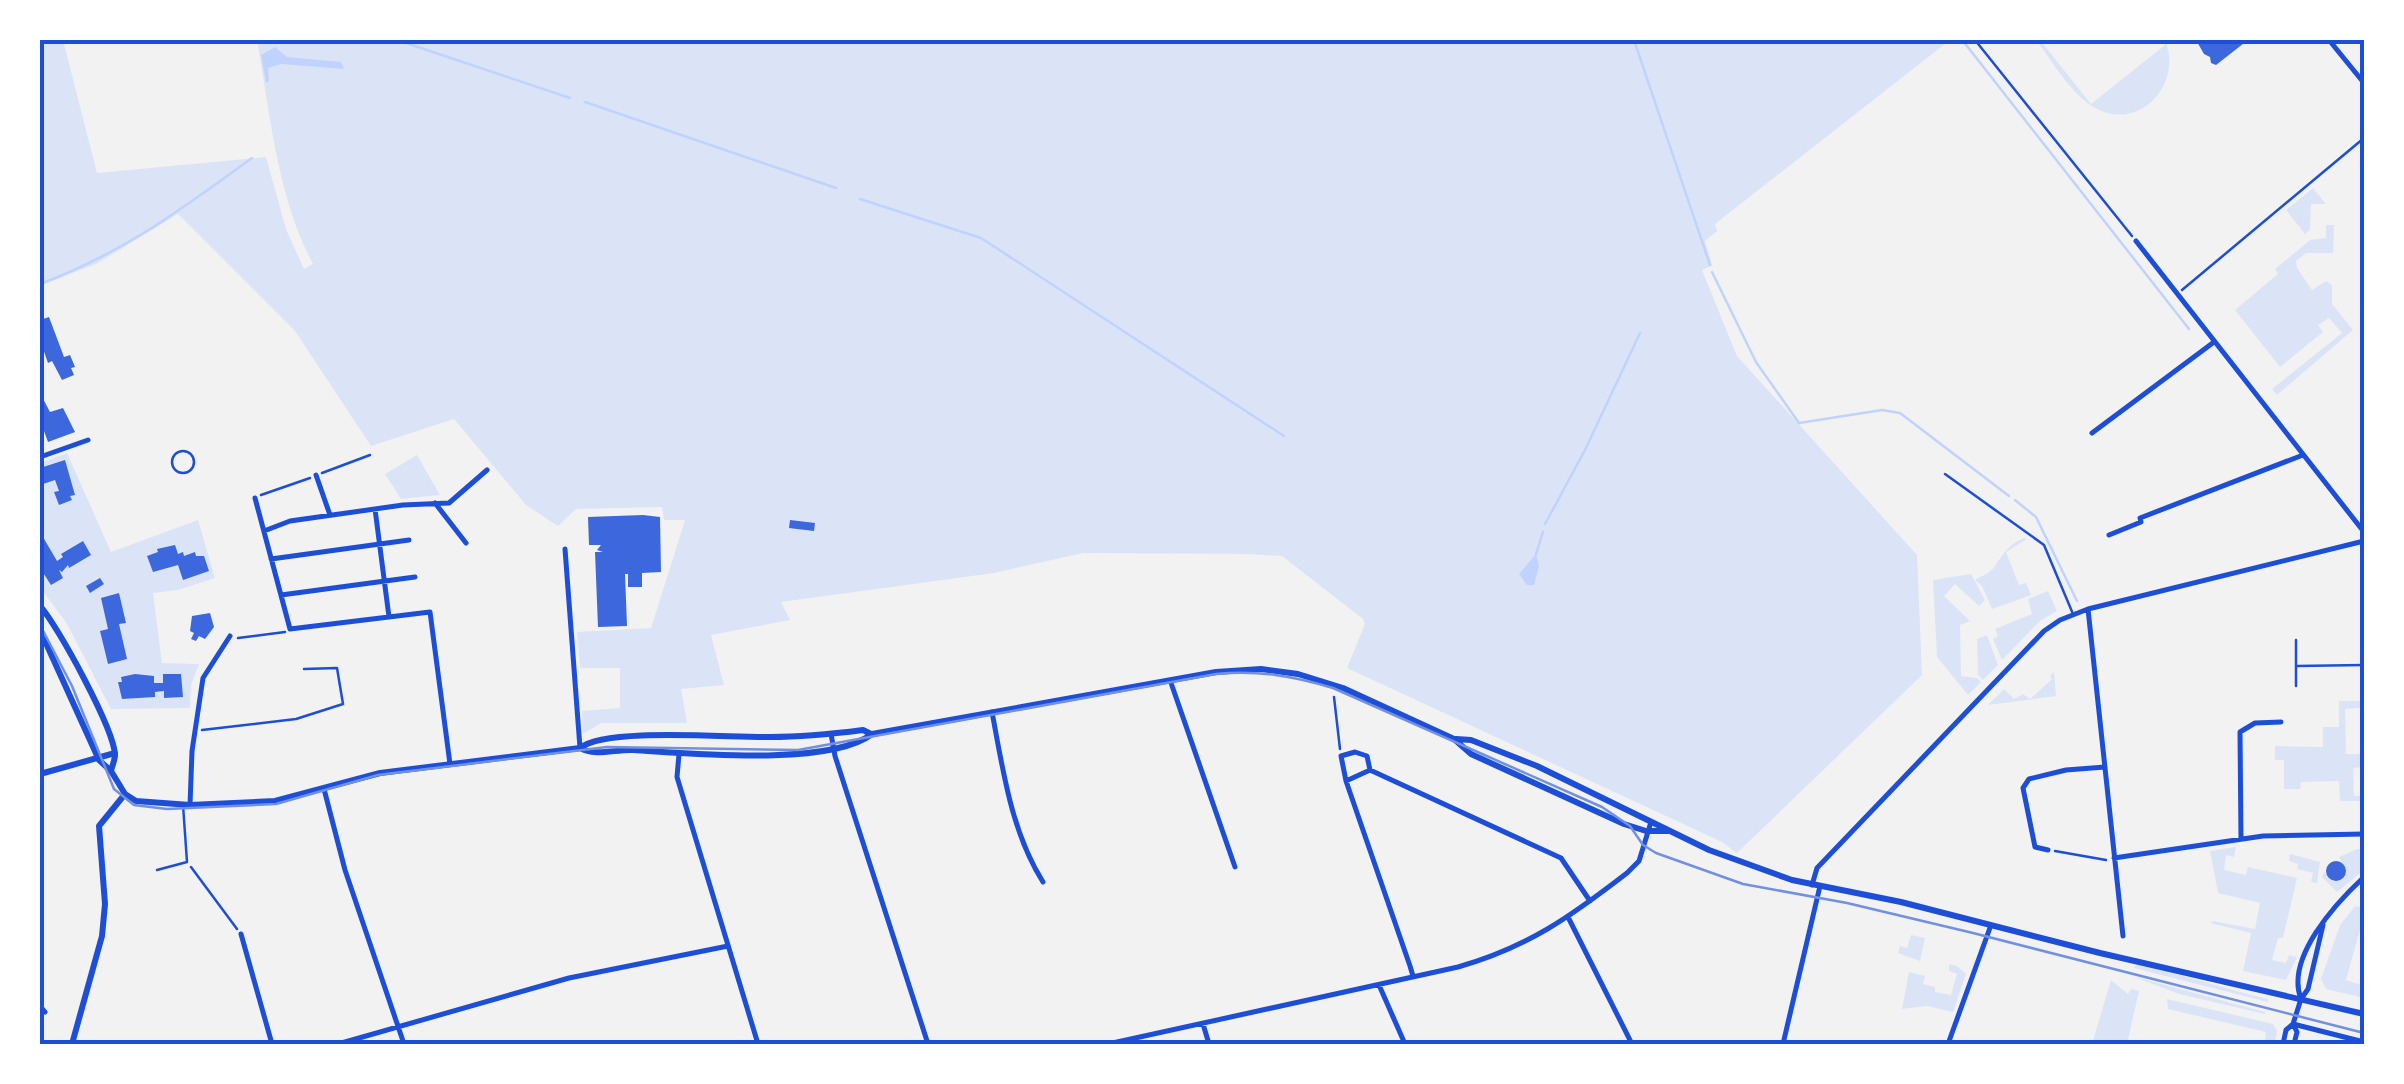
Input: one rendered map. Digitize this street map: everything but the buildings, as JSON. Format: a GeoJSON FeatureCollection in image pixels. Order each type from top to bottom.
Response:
{"type":"FeatureCollection","features":[{"type":"Feature","properties":{"kind":"main road"},"geometry":{"type":"LineString","coordinates":[[40,606],[72,656],[115,754],[111,771]]}},
{"type":"Feature","properties":{"kind":"main road"},"geometry":{"type":"LineString","coordinates":[[40,630],[99,760],[125,794],[143,803],[187,806],[276,801],[380,773],[580,748],[589,741],[617,738],[863,730],[872,734]]}},
{"type":"Feature","properties":{"kind":"main road"},"geometry":{"type":"LineString","coordinates":[[580,748],[589,753],[628,750],[763,754],[834,748],[872,734],[1241,669],[1298,674],[1344,688],[1454,739],[1470,754],[1624,824],[1668,832]]}},
{"type":"Feature","properties":{"kind":"main road"},"geometry":{"type":"LineString","coordinates":[[1454,739],[1471,740],[1537,766],[1724,856],[1816,885],[2364,1014]]}},
{"type":"Feature","properties":{"kind":"main road"},"geometry":{"type":"LineString","coordinates":[[40,774],[115,754]]}},
{"type":"Feature","properties":{"kind":"main road"},"geometry":{"type":"LineString","coordinates":[[72,1044],[102,936],[105,904],[99,826],[125,794]]}},
{"type":"Feature","properties":{"kind":"street"},"geometry":{"type":"LineString","coordinates":[[2329,40],[2364,83]]}},
{"type":"Feature","properties":{"kind":"street"},"geometry":{"type":"LineString","coordinates":[[2136,242],[2364,532]]}},
{"type":"Feature","properties":{"kind":"street"},"geometry":{"type":"LineString","coordinates":[[2092,433],[2214,342]]}},
{"type":"Feature","properties":{"kind":"street"},"geometry":{"type":"LineString","coordinates":[[40,457],[88,440]]}},
{"type":"Feature","properties":{"kind":"street"},"geometry":{"type":"LineString","coordinates":[[2109,535],[2141,522],[2140,518],[2303,455]]}},
{"type":"Feature","properties":{"kind":"street"},"geometry":{"type":"LineString","coordinates":[[264,531],[290,520],[448,503],[487,470]]}},
{"type":"Feature","properties":{"kind":"street"},"geometry":{"type":"LineString","coordinates":[[316,476],[330,515]]}},
{"type":"Feature","properties":{"kind":"street"},"geometry":{"type":"LineString","coordinates":[[255,498],[290,630],[430,612],[450,764]]}},
{"type":"Feature","properties":{"kind":"street"},"geometry":{"type":"LineString","coordinates":[[435,503],[466,543]]}},
{"type":"Feature","properties":{"kind":"street"},"geometry":{"type":"LineString","coordinates":[[374,509],[388,617]]}},
{"type":"Feature","properties":{"kind":"street"},"geometry":{"type":"LineString","coordinates":[[272,559],[409,540]]}},
{"type":"Feature","properties":{"kind":"street"},"geometry":{"type":"LineString","coordinates":[[1784,1044],[1816,885],[1816,868],[2044,631],[2088,609],[2364,541]]}},
{"type":"Feature","properties":{"kind":"street"},"geometry":{"type":"LineString","coordinates":[[565,549],[580,748]]}},
{"type":"Feature","properties":{"kind":"street"},"geometry":{"type":"LineString","coordinates":[[281,595],[414,577]]}},
{"type":"Feature","properties":{"kind":"street"},"geometry":{"type":"LineString","coordinates":[[2088,609],[2123,936]]}},
{"type":"Feature","properties":{"kind":"street"},"geometry":{"type":"LineString","coordinates":[[187,806],[203,678],[230,636]]}},
{"type":"Feature","properties":{"kind":"street"},"geometry":{"type":"LineString","coordinates":[[1170,680],[1234,867]]}},
{"type":"Feature","properties":{"kind":"street"},"geometry":{"type":"LineString","coordinates":[[992,712],[1015,819],[1028,858],[1043,882]]}},
{"type":"Feature","properties":{"kind":"street"},"geometry":{"type":"LineString","coordinates":[[2242,839],[2240,732],[2256,724],[2281,722]]}},
{"type":"Feature","properties":{"kind":"street"},"geometry":{"type":"LineString","coordinates":[[831,734],[928,1044]]}},
{"type":"Feature","properties":{"kind":"street"},"geometry":{"type":"LineString","coordinates":[[1370,770],[1367,756],[1355,752],[1340,756],[1413,977]]}},
{"type":"Feature","properties":{"kind":"street"},"geometry":{"type":"LineString","coordinates":[[679,753],[678,776],[758,1044]]}},
{"type":"Feature","properties":{"kind":"street"},"geometry":{"type":"LineString","coordinates":[[2048,850],[2035,847],[2022,788],[2029,779],[2066,770],[2105,767]]}},
{"type":"Feature","properties":{"kind":"street"},"geometry":{"type":"LineString","coordinates":[[1346,780],[1370,770],[1561,858],[1590,901]]}},
{"type":"Feature","properties":{"kind":"street"},"geometry":{"type":"LineString","coordinates":[[324,789],[346,870],[404,1044]]}},
{"type":"Feature","properties":{"kind":"street"},"geometry":{"type":"LineString","coordinates":[[1108,1044],[1496,956],[1532,940],[1568,916],[1638,861],[1651,821]]}},
{"type":"Feature","properties":{"kind":"street"},"geometry":{"type":"LineString","coordinates":[[2114,858],[2292,834],[2364,834]]}},
{"type":"Feature","properties":{"kind":"street"},"geometry":{"type":"LineString","coordinates":[[2301,999],[2296,985],[2310,942],[2333,908],[2364,877]]}},
{"type":"Feature","properties":{"kind":"street"},"geometry":{"type":"LineString","coordinates":[[1568,916],[1632,1044]]}},
{"type":"Feature","properties":{"kind":"street"},"geometry":{"type":"LineString","coordinates":[[2294,1044],[2294,1024],[2308,988],[2324,922]]}},
{"type":"Feature","properties":{"kind":"street"},"geometry":{"type":"LineString","coordinates":[[1948,1044],[1991,925]]}},
{"type":"Feature","properties":{"kind":"street"},"geometry":{"type":"LineString","coordinates":[[241,934],[272,1044]]}},
{"type":"Feature","properties":{"kind":"street"},"geometry":{"type":"LineString","coordinates":[[338,1044],[569,978],[728,946]]}},
{"type":"Feature","properties":{"kind":"street"},"geometry":{"type":"LineString","coordinates":[[1379,984],[1405,1044]]}},
{"type":"Feature","properties":{"kind":"street"},"geometry":{"type":"LineString","coordinates":[[1203,1024],[1209,1044]]}},
{"type":"Feature","properties":{"kind":"street"},"geometry":{"type":"LineString","coordinates":[[2294,1024],[2364,1042]]}},
{"type":"Feature","properties":{"kind":"street"},"geometry":{"type":"LineString","coordinates":[[2283,1044],[2286,1030],[2294,1024]]}},
{"type":"Feature","properties":{"kind":"lane"},"geometry":{"type":"LineString","coordinates":[[185,450],[194,464],[184,473],[177,471],[173,465],[175,454],[185,450]]}},
{"type":"Feature","properties":{"kind":"lane"},"geometry":{"type":"LineString","coordinates":[[1944,474],[2044,545],[2073,614]]}},
{"type":"Feature","properties":{"kind":"lane"},"geometry":{"type":"LineString","coordinates":[[2296,640],[2296,686]]}},
{"type":"Feature","properties":{"kind":"lane"},"geometry":{"type":"LineString","coordinates":[[2296,666],[2364,666]]}},
{"type":"Feature","properties":{"kind":"lane"},"geometry":{"type":"LineString","coordinates":[[157,870],[187,862],[187,806]]}},
{"type":"Feature","properties":{"kind":"path"},"geometry":{"type":"LineString","coordinates":[[1976,40],[2136,242]]}},
{"type":"Feature","properties":{"kind":"path"},"geometry":{"type":"LineString","coordinates":[[2177,294],[2364,138]]}},
{"type":"Feature","properties":{"kind":"path"},"geometry":{"type":"LineString","coordinates":[[230,636],[236,639],[290,630]]}},
{"type":"Feature","properties":{"kind":"path"},"geometry":{"type":"LineString","coordinates":[[195,729],[207,731],[296,719],[342,704],[338,668],[304,669]]}},
{"type":"Feature","properties":{"kind":"path"},"geometry":{"type":"LineString","coordinates":[[1334,697],[1340,756]]}},
{"type":"Feature","properties":{"kind":"path"},"geometry":{"type":"LineString","coordinates":[[2048,850],[2104,860],[2114,858]]}},
{"type":"Feature","properties":{"kind":"path"},"geometry":{"type":"LineString","coordinates":[[187,862],[241,934]]}},
{"type":"Feature","properties":{"kind":"shaded area"},"geometry":{"type":"Polygon","coordinates":[[[40,40],[63,40],[97,173],[266,157],[286,229],[304,269],[313,264],[283,183],[257,40],[1950,40],[1715,224],[1717,231],[1705,241],[1712,265],[1702,270],[1737,356],[1917,555],[1922,675],[1737,853],[1722,842],[1347,668],[1365,624],[1363,619],[1282,556],[1083,553],[994,573],[781,602],[790,620],[711,635],[724,685],[681,689],[687,723],[601,723],[583,734],[582,711],[620,708],[620,668],[580,668],[577,632],[651,628],[685,520],[664,520],[662,507],[576,509],[558,526],[526,505],[454,419],[371,446],[295,331],[178,214],[98,263],[40,286],[40,40]]]}},
{"type":"Feature","properties":{"kind":"shaded area"},"geometry":{"type":"Polygon","coordinates":[[[2036,40],[2040,40],[2091,104],[2165,45],[2162,40],[2165,40],[2169,57],[2168,73],[2162,88],[2140,110],[2109,113],[2092,106],[2076,92],[2036,40]]]}},
{"type":"Feature","properties":{"kind":"shaded area"},"geometry":{"type":"Polygon","coordinates":[[[2313,188],[2326,204],[2311,204],[2310,229],[2305,234],[2286,210],[2313,188]]]}},
{"type":"Feature","properties":{"kind":"shaded area"},"geometry":{"type":"Polygon","coordinates":[[[2326,225],[2334,225],[2333,253],[2306,253],[2296,261],[2297,268],[2312,290],[2326,281],[2332,285],[2332,304],[2353,330],[2277,395],[2272,389],[2342,333],[2329,318],[2318,325],[2323,332],[2280,367],[2235,310],[2278,274],[2275,269],[2310,240],[2326,238],[2326,225]]]}},
{"type":"Feature","properties":{"kind":"shaded area"},"geometry":{"type":"Polygon","coordinates":[[[67,453],[111,552],[198,520],[215,578],[153,593],[162,663],[199,664],[191,685],[190,708],[111,709],[67,624],[40,587],[40,463],[67,453]]]}},
{"type":"Feature","properties":{"kind":"shaded area"},"geometry":{"type":"Polygon","coordinates":[[[417,455],[440,495],[401,499],[385,474],[417,455]]]}},
{"type":"Feature","properties":{"kind":"shaded area"},"geometry":{"type":"Polygon","coordinates":[[[2027,539],[2006,552],[2019,585],[2026,583],[2031,595],[1992,609],[1982,586],[1975,580],[1991,571],[2007,550],[2014,543],[2027,539]]]}},
{"type":"Feature","properties":{"kind":"shaded area"},"geometry":{"type":"Polygon","coordinates":[[[1971,574],[1985,600],[1979,606],[1955,584],[1944,596],[1970,621],[1960,625],[1961,676],[1981,682],[1968,695],[1937,657],[1933,580],[1971,574]]]}},
{"type":"Feature","properties":{"kind":"shaded area"},"geometry":{"type":"Polygon","coordinates":[[[2048,591],[2057,611],[2041,620],[2002,660],[1993,639],[1998,636],[1995,629],[2032,614],[2028,599],[2048,591]]]}},
{"type":"Feature","properties":{"kind":"shaded area"},"geometry":{"type":"Polygon","coordinates":[[[1987,635],[1998,665],[1983,680],[1978,675],[1977,639],[1987,635]]]}},
{"type":"Feature","properties":{"kind":"shaded area"},"geometry":{"type":"Polygon","coordinates":[[[2054,672],[2056,696],[1988,705],[2004,689],[2014,699],[2023,694],[2030,699],[2052,679],[2054,672]]]}},
{"type":"Feature","properties":{"kind":"shaded area"},"geometry":{"type":"Polygon","coordinates":[[[2339,701],[2364,701],[2364,715],[2360,708],[2345,709],[2346,754],[2361,754],[2364,746],[2364,767],[2353,768],[2354,796],[2364,796],[2364,801],[2340,801],[2339,781],[2301,782],[2300,789],[2284,789],[2284,760],[2275,760],[2275,746],[2323,747],[2323,727],[2339,727],[2339,701]]]}},
{"type":"Feature","properties":{"kind":"shaded area"},"geometry":{"type":"Polygon","coordinates":[[[2236,847],[2234,857],[2226,855],[2224,870],[2246,875],[2248,867],[2297,878],[2283,938],[2278,938],[2272,960],[2286,963],[2289,955],[2297,957],[2286,980],[2243,971],[2251,933],[2210,923],[2255,929],[2260,903],[2218,893],[2210,851],[2236,847]]]}},
{"type":"Feature","properties":{"kind":"shaded area"},"geometry":{"type":"Polygon","coordinates":[[[2364,849],[2364,870],[2337,892],[2322,877],[2324,872],[2333,881],[2342,879],[2346,871],[2339,857],[2364,849]]]}},
{"type":"Feature","properties":{"kind":"shaded area"},"geometry":{"type":"Polygon","coordinates":[[[2290,854],[2320,862],[2317,883],[2311,882],[2313,873],[2297,869],[2298,864],[2289,861],[2290,854]]]}},
{"type":"Feature","properties":{"kind":"shaded area"},"geometry":{"type":"Polygon","coordinates":[[[2355,906],[2364,908],[2364,915],[2346,980],[2364,986],[2364,998],[2326,989],[2321,979],[2340,925],[2355,906]]]}},
{"type":"Feature","properties":{"kind":"shaded area"},"geometry":{"type":"Polygon","coordinates":[[[1911,935],[1925,938],[1920,961],[1898,953],[1900,946],[1907,948],[1911,935]]]}},
{"type":"Feature","properties":{"kind":"shaded area"},"geometry":{"type":"Polygon","coordinates":[[[1949,964],[1966,974],[1953,1012],[1927,1006],[1902,1009],[1909,972],[1925,976],[1923,984],[1935,987],[1935,992],[1951,995],[1957,974],[1949,971],[1949,964]]]}},
{"type":"Feature","properties":{"kind":"shaded area"},"geometry":{"type":"Polygon","coordinates":[[[2136,965],[2268,999],[2268,1002],[2134,968],[2136,965]]]}},
{"type":"Feature","properties":{"kind":"shaded area"},"geometry":{"type":"Polygon","coordinates":[[[2132,976],[2265,1012],[2265,1014],[2179,994],[2132,976]]]}},
{"type":"Feature","properties":{"kind":"shaded area"},"geometry":{"type":"Polygon","coordinates":[[[2111,980],[2128,994],[2131,989],[2139,991],[2127,1044],[2092,1044],[2111,980]]]}},
{"type":"Feature","properties":{"kind":"shaded area"},"geometry":{"type":"Polygon","coordinates":[[[2167,999],[2273,1024],[2277,1031],[2275,1042],[2265,1040],[2266,1032],[2168,1009],[2167,999]]]}},
{"type":"Feature","properties":{"kind":"water"},"geometry":{"type":"Polygon","coordinates":[[[275,47],[287,57],[341,62],[344,69],[281,64],[268,68],[266,83],[261,55],[275,47]]]}},
{"type":"Feature","properties":{"kind":"water"},"geometry":{"type":"Polygon","coordinates":[[[1536,554],[1539,566],[1534,585],[1527,585],[1519,574],[1536,554]]]}},
{"type":"Feature","properties":{"kind":"waterway"},"geometry":{"type":"LineString","coordinates":[[397,40],[570,98]]}},
{"type":"Feature","properties":{"kind":"waterway"},"geometry":{"type":"LineString","coordinates":[[1634,40],[1710,265]]}},
{"type":"Feature","properties":{"kind":"waterway"},"geometry":{"type":"LineString","coordinates":[[1963,41],[2189,329]]}},
{"type":"Feature","properties":{"kind":"waterway"},"geometry":{"type":"LineString","coordinates":[[585,102],[836,188]]}},
{"type":"Feature","properties":{"kind":"waterway"},"geometry":{"type":"LineString","coordinates":[[40,284],[125,244],[252,158]]}},
{"type":"Feature","properties":{"kind":"waterway"},"geometry":{"type":"LineString","coordinates":[[860,199],[981,238],[1284,436]]}},
{"type":"Feature","properties":{"kind":"waterway"},"geometry":{"type":"LineString","coordinates":[[1712,272],[1756,362],[1799,423],[1882,410],[1900,413],[2009,496]]}},
{"type":"Feature","properties":{"kind":"waterway"},"geometry":{"type":"LineString","coordinates":[[1545,524],[1640,333]]}},
{"type":"Feature","properties":{"kind":"waterway"},"geometry":{"type":"LineString","coordinates":[[2015,500],[2036,517],[2077,601]]}},
{"type":"Feature","properties":{"kind":"waterway"},"geometry":{"type":"LineString","coordinates":[[1536,554],[1543,532]]}},
{"type":"Feature","properties":{"kind":"tram line"},"geometry":{"type":"LineString","coordinates":[[40,625],[72,686],[114,789],[134,805],[167,809],[276,804],[378,775],[607,747],[798,750],[1216,674],[1289,677],[1333,688],[1602,807],[1630,826],[1643,845],[1656,853],[1743,884],[1847,903],[1973,933],[2364,1033]]}}]}
